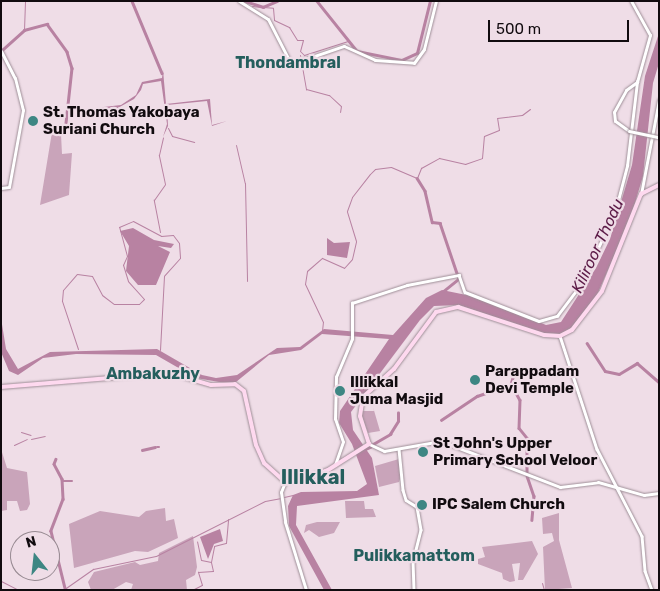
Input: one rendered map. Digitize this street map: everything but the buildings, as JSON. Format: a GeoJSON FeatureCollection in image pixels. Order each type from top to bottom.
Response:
{"type":"FeatureCollection","features":[{"type":"Feature","properties":{"kind":"main road"},"geometry":{"type":"LineString","coordinates":[[240,1],[265,15],[289,64],[300,62],[344,46],[375,60],[414,63],[424,49],[436,1]]}},
{"type":"Feature","properties":{"kind":"main road"},"geometry":{"type":"LineString","coordinates":[[631,1],[650,35],[637,82],[622,95],[614,112],[615,121],[629,131],[658,138]]}},
{"type":"Feature","properties":{"kind":"main road"},"geometry":{"type":"LineString","coordinates":[[1,188],[9,187],[23,110],[15,78],[2,53]]}},
{"type":"Feature","properties":{"kind":"main road"},"geometry":{"type":"LineString","coordinates":[[368,444],[360,416],[363,397],[394,369],[436,312],[458,308],[524,331],[560,336],[582,321],[602,291],[641,194],[659,100]]}},
{"type":"Feature","properties":{"kind":"main road"},"geometry":{"type":"LineString","coordinates":[[641,194],[659,185]]}},
{"type":"Feature","properties":{"kind":"main road"},"geometry":{"type":"LineString","coordinates":[[1,387],[170,373],[203,383],[235,384],[244,391],[259,454],[285,482]]}},
{"type":"Feature","properties":{"kind":"main road"},"geometry":{"type":"LineString","coordinates":[[368,444],[384,451],[399,450],[441,441],[560,488],[597,482],[614,485],[644,495],[659,493]]}},
{"type":"Feature","properties":{"kind":"main road"},"geometry":{"type":"LineString","coordinates":[[285,482],[335,465],[368,444]]}},
{"type":"Feature","properties":{"kind":"main road"},"geometry":{"type":"LineString","coordinates":[[285,482],[282,497],[285,522],[306,590]]}},
{"type":"Feature","properties":{"kind":"street"},"geometry":{"type":"LineString","coordinates":[[335,465],[343,442],[334,413],[336,378],[352,339],[352,302],[457,275],[465,292],[527,317],[543,321],[559,314],[581,284],[615,212],[627,166],[637,82]]}},
{"type":"Feature","properties":{"kind":"street"},"geometry":{"type":"LineString","coordinates":[[560,336],[597,449],[642,536],[645,571],[652,590]]}},
{"type":"Feature","properties":{"kind":"street"},"geometry":{"type":"LineString","coordinates":[[399,450],[402,490],[406,500],[416,505],[421,530],[413,560],[414,590]]}},
{"type":"Feature","properties":{"kind":"shaded area"},"geometry":{"type":"Polygon","coordinates":[[[659,33],[659,63],[653,83],[643,176],[630,220],[597,295],[571,331],[563,335],[542,334],[459,305],[434,306],[420,320],[351,412],[353,430],[372,458],[379,495],[297,506],[296,525],[332,590],[324,590],[289,526],[288,506],[293,495],[301,492],[357,491],[367,484],[352,444],[339,423],[340,411],[389,339],[322,334],[301,350],[269,355],[236,382],[225,383],[196,378],[156,355],[76,354],[43,358],[18,375],[9,371],[1,352],[1,318],[6,349],[18,369],[50,352],[157,349],[202,375],[216,378],[237,375],[277,348],[300,347],[324,329],[393,335],[426,298],[442,290],[481,298],[546,325],[561,322],[596,268],[610,239],[632,165],[645,76],[659,33]]]}},
{"type":"Feature","properties":{"kind":"shaded area"},"geometry":{"type":"Polygon","coordinates":[[[163,70],[166,104],[210,99],[212,125],[227,121],[212,126],[207,101],[167,105],[168,126],[163,137],[167,124],[161,81],[143,84],[134,99],[116,109],[105,110],[95,108],[121,105],[136,95],[142,82],[162,78],[163,70]]]}},
{"type":"Feature","properties":{"kind":"shaded area"},"geometry":{"type":"Polygon","coordinates":[[[52,132],[61,134],[62,154],[72,153],[69,195],[40,205],[52,132]]]}},
{"type":"Feature","properties":{"kind":"shaded area"},"geometry":{"type":"Polygon","coordinates":[[[133,228],[154,240],[174,244],[171,248],[158,246],[170,252],[156,285],[138,285],[126,271],[129,246],[120,231],[133,228]]]}},
{"type":"Feature","properties":{"kind":"shaded area"},"geometry":{"type":"Polygon","coordinates":[[[327,238],[334,243],[350,242],[347,258],[327,255],[327,238]]]}},
{"type":"Feature","properties":{"kind":"shaded area"},"geometry":{"type":"Polygon","coordinates":[[[373,407],[380,431],[368,433],[360,411],[374,411],[373,407]]]}},
{"type":"Feature","properties":{"kind":"shaded area"},"geometry":{"type":"Polygon","coordinates":[[[1,449],[7,468],[27,472],[30,504],[27,510],[20,511],[17,501],[7,501],[7,510],[1,511],[1,449]]]}},
{"type":"Feature","properties":{"kind":"shaded area"},"geometry":{"type":"Polygon","coordinates":[[[399,459],[402,473],[399,482],[379,487],[375,466],[399,459]]]}},
{"type":"Feature","properties":{"kind":"shaded area"},"geometry":{"type":"Polygon","coordinates":[[[345,501],[364,501],[365,509],[373,509],[376,517],[346,518],[345,501]]]}},
{"type":"Feature","properties":{"kind":"shaded area"},"geometry":{"type":"Polygon","coordinates":[[[165,508],[166,521],[174,519],[178,538],[148,552],[135,551],[74,568],[69,524],[100,511],[139,517],[146,511],[165,508]]]}},
{"type":"Feature","properties":{"kind":"shaded area"},"geometry":{"type":"Polygon","coordinates":[[[559,513],[559,540],[572,588],[545,590],[543,547],[554,541],[552,533],[543,534],[542,518],[559,513]]]}},
{"type":"Feature","properties":{"kind":"shaded area"},"geometry":{"type":"Polygon","coordinates":[[[317,522],[340,522],[334,533],[319,537],[309,530],[304,533],[306,525],[317,522]]]}},
{"type":"Feature","properties":{"kind":"shaded area"},"geometry":{"type":"Polygon","coordinates":[[[220,529],[223,541],[214,544],[208,559],[200,537],[220,529]]]}},
{"type":"Feature","properties":{"kind":"shaded area"},"geometry":{"type":"Polygon","coordinates":[[[193,536],[197,567],[195,575],[186,580],[187,590],[131,590],[133,584],[126,582],[112,590],[91,590],[88,582],[94,572],[135,562],[140,565],[158,561],[159,553],[193,536]]]}},
{"type":"Feature","properties":{"kind":"shaded area"},"geometry":{"type":"Polygon","coordinates":[[[532,541],[538,554],[523,580],[518,580],[520,563],[512,564],[515,581],[510,582],[503,579],[502,573],[478,564],[478,559],[485,557],[482,547],[532,541]]]}},
{"type":"Feature","properties":{"kind":"waterway"},"geometry":{"type":"LineString","coordinates":[[24,30],[25,1]]}},
{"type":"Feature","properties":{"kind":"waterway"},"geometry":{"type":"LineString","coordinates":[[132,1],[162,73]]}},
{"type":"Feature","properties":{"kind":"waterway"},"geometry":{"type":"LineString","coordinates":[[245,1],[263,7],[277,1]]}},
{"type":"Feature","properties":{"kind":"waterway"},"geometry":{"type":"LineString","coordinates":[[317,1],[357,51],[402,60],[417,53],[430,1]]}},
{"type":"Feature","properties":{"kind":"waterway"},"geometry":{"type":"LineString","coordinates":[[252,6],[273,8],[274,20],[289,27],[297,40],[303,40],[300,51],[304,55],[348,41]]}},
{"type":"Feature","properties":{"kind":"waterway"},"geometry":{"type":"LineString","coordinates":[[1,51],[24,30],[47,24],[67,52],[72,68],[66,123]]}},
{"type":"Feature","properties":{"kind":"waterway"},"geometry":{"type":"LineString","coordinates":[[300,55],[306,89],[329,95],[341,106],[340,112]]}},
{"type":"Feature","properties":{"kind":"waterway"},"geometry":{"type":"LineString","coordinates":[[108,108],[115,108]]}},
{"type":"Feature","properties":{"kind":"waterway"},"geometry":{"type":"LineString","coordinates":[[322,331],[323,322],[305,284],[307,271],[322,258],[344,268],[352,259],[356,241],[347,211],[352,197],[370,174],[375,169],[391,167],[417,178],[421,168],[439,158],[465,164],[482,158],[484,136],[499,130],[497,118],[522,115],[530,109]]}},
{"type":"Feature","properties":{"kind":"waterway"},"geometry":{"type":"LineString","coordinates":[[168,128],[172,136],[194,142]]}},
{"type":"Feature","properties":{"kind":"waterway"},"geometry":{"type":"LineString","coordinates":[[160,232],[154,200],[165,184],[159,155],[163,137]]}},
{"type":"Feature","properties":{"kind":"waterway"},"geometry":{"type":"LineString","coordinates":[[236,145],[245,183],[247,281]]}},
{"type":"Feature","properties":{"kind":"waterway"},"geometry":{"type":"LineString","coordinates":[[417,178],[425,191],[432,222],[440,223],[459,279],[444,291]]}},
{"type":"Feature","properties":{"kind":"waterway"},"geometry":{"type":"LineString","coordinates":[[78,349],[62,301],[63,290],[77,274],[92,276],[102,295],[114,304],[139,304],[144,299],[128,281],[123,265],[127,256],[119,227],[133,221],[161,236],[173,235],[179,243],[180,258],[164,276],[160,350]]}},
{"type":"Feature","properties":{"kind":"waterway"},"geometry":{"type":"LineString","coordinates":[[587,343],[605,371],[619,374],[637,363],[659,382]]}},
{"type":"Feature","properties":{"kind":"waterway"},"geometry":{"type":"LineString","coordinates":[[513,378],[511,384],[520,400],[519,428],[527,438],[527,472]]}},
{"type":"Feature","properties":{"kind":"waterway"},"geometry":{"type":"LineString","coordinates":[[492,381],[496,387]]}},
{"type":"Feature","properties":{"kind":"waterway"},"geometry":{"type":"LineString","coordinates":[[441,420],[477,396],[511,384]]}},
{"type":"Feature","properties":{"kind":"waterway"},"geometry":{"type":"LineString","coordinates":[[373,444],[390,434],[398,421],[398,413]]}},
{"type":"Feature","properties":{"kind":"waterway"},"geometry":{"type":"LineString","coordinates":[[21,432],[31,435]]}},
{"type":"Feature","properties":{"kind":"waterway"},"geometry":{"type":"LineString","coordinates":[[31,439],[45,436]]}},
{"type":"Feature","properties":{"kind":"waterway"},"geometry":{"type":"LineString","coordinates":[[14,445],[27,439]]}},
{"type":"Feature","properties":{"kind":"waterway"},"geometry":{"type":"LineString","coordinates":[[142,450],[155,447]]}},
{"type":"Feature","properties":{"kind":"waterway"},"geometry":{"type":"LineString","coordinates":[[363,450],[370,447]]}},
{"type":"Feature","properties":{"kind":"waterway"},"geometry":{"type":"LineString","coordinates":[[56,459],[54,464],[62,479],[63,499],[51,531],[65,588]]}},
{"type":"Feature","properties":{"kind":"waterway"},"geometry":{"type":"LineString","coordinates":[[527,476],[534,496],[532,520]]}},
{"type":"Feature","properties":{"kind":"waterway"},"geometry":{"type":"LineString","coordinates":[[62,481],[72,481]]}},
{"type":"Feature","properties":{"kind":"waterway"},"geometry":{"type":"LineString","coordinates":[[284,497],[293,495]]}},
{"type":"Feature","properties":{"kind":"waterway"},"geometry":{"type":"LineString","coordinates":[[63,590],[93,569],[156,556],[265,501],[280,498]]}},
{"type":"Feature","properties":{"kind":"waterway"},"geometry":{"type":"LineString","coordinates":[[211,562],[214,546],[226,543],[228,519]]}},
{"type":"Feature","properties":{"kind":"waterway"},"geometry":{"type":"LineString","coordinates":[[192,590],[202,585],[198,572],[213,571],[211,562],[201,560],[197,541]]}},
{"type":"Feature","properties":{"kind":"waterway"},"geometry":{"type":"LineString","coordinates":[[1,581],[19,590]]}},
{"type":"Feature","properties":{"kind":"waterway"},"geometry":{"type":"LineString","coordinates":[[542,583],[544,590]]}},
{"type":"Feature","properties":{"kind":"place","name":"St. Thomas Yakobaya Suriani Church"},"geometry":{"type":"Point","coordinates":[33,121]}},
{"type":"Feature","properties":{"kind":"place","name":"Parappadam Devi Temple"},"geometry":{"type":"Point","coordinates":[475,380]}},
{"type":"Feature","properties":{"kind":"place","name":"Illikkal Juma Masjid"},"geometry":{"type":"Point","coordinates":[340,391]}},
{"type":"Feature","properties":{"kind":"place","name":"St John's Upper Primary School Veloor"},"geometry":{"type":"Point","coordinates":[423,452]}},
{"type":"Feature","properties":{"kind":"place","name":"IPC Salem Church"},"geometry":{"type":"Point","coordinates":[422,505]}},
{"type":"Feature","properties":{"kind":"district","name":"Thondambral"},"geometry":{"type":"Point","coordinates":[288,63]}},
{"type":"Feature","properties":{"kind":"district","name":"Ambakuzhy"},"geometry":{"type":"Point","coordinates":[153,374]}},
{"type":"Feature","properties":{"kind":"district","name":"Illikkal"},"geometry":{"type":"Point","coordinates":[313,477]}},
{"type":"Feature","properties":{"kind":"district","name":"Pulikkamattom"},"geometry":{"type":"Point","coordinates":[414,556]}},
{"type":"Feature","properties":{"kind":"water label","name":"Kiliroor Thodu"},"geometry":{"type":"Point","coordinates":[598,246]}}]}
